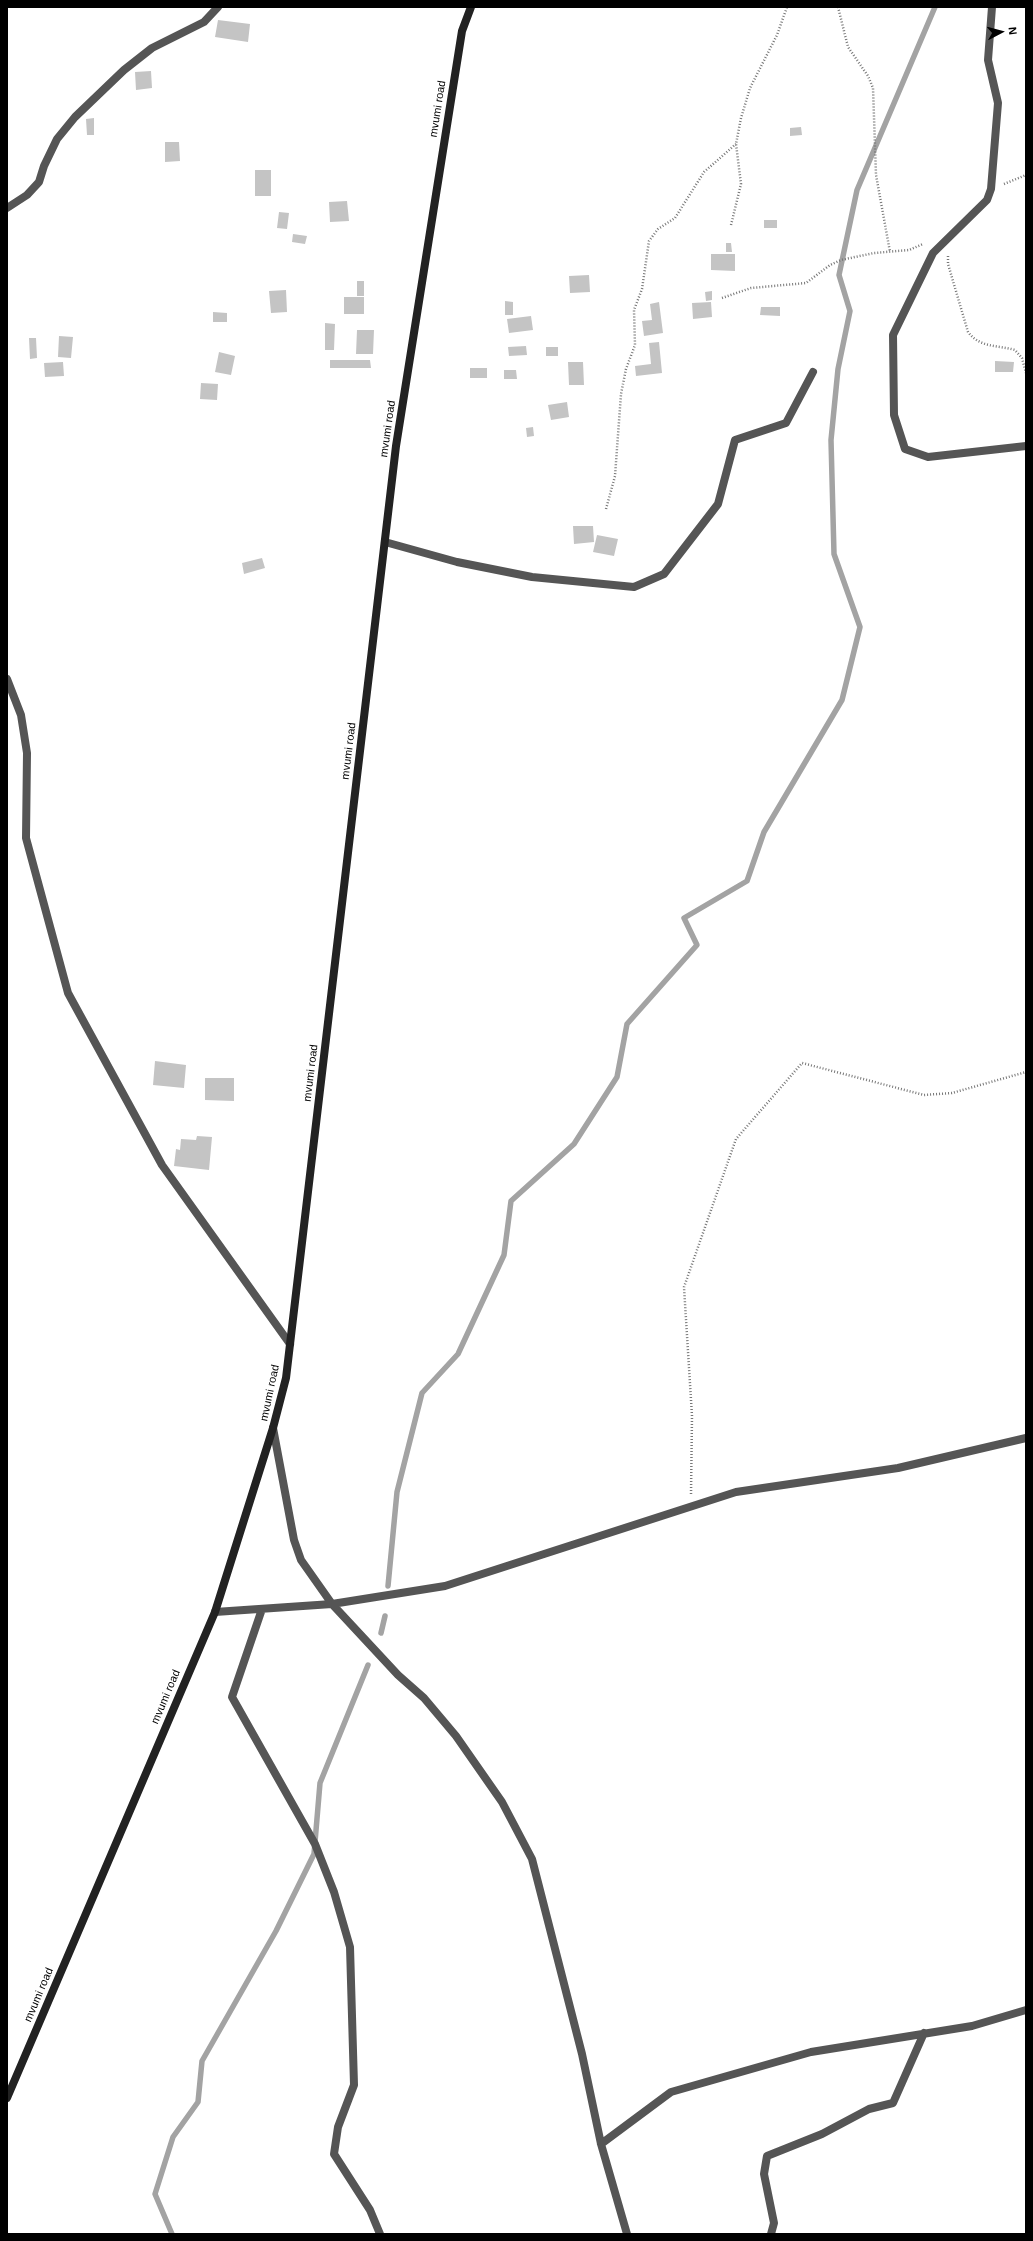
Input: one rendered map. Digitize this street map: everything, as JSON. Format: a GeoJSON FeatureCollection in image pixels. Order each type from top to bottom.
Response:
{"type":"FeatureCollection","features":[{"type":"Feature","properties":{"kind":"street"},"geometry":{"type":"LineString","coordinates":[[7,208],[27,195],[38,182],[57,139],[75,117],[124,70],[152,48],[204,22],[218,7]]}},
{"type":"Feature","properties":{"kind":"street","name":"mvumi road"},"geometry":{"type":"LineString","coordinates":[[7,2098],[215,1612],[274,1428],[286,1378],[396,446],[462,31],[471,7]]}},
{"type":"Feature","properties":{"kind":"street"},"geometry":{"type":"LineString","coordinates":[[992,7],[988,60],[998,104],[991,189],[987,200],[933,253],[893,335],[894,415],[905,449],[928,457],[1020,445],[1026,446]]}},
{"type":"Feature","properties":{"kind":"street"},"geometry":{"type":"LineString","coordinates":[[385,542],[457,562],[532,578],[634,587],[664,574],[718,504],[736,440],[786,423],[813,372]]}},
{"type":"Feature","properties":{"kind":"street"},"geometry":{"type":"LineString","coordinates":[[7,679],[21,715],[27,753],[26,838],[68,993],[162,1165],[290,1344]]}},
{"type":"Feature","properties":{"kind":"street"},"geometry":{"type":"LineString","coordinates":[[274,1428],[294,1540],[301,1560],[332,1604],[398,1675],[424,1698],[456,1736],[502,1802],[528,1853],[582,2054],[602,2144],[627,2234]]}},
{"type":"Feature","properties":{"kind":"street"},"geometry":{"type":"LineString","coordinates":[[215,1612],[332,1604],[445,1586],[736,1492],[898,1468],[1026,1438]]}},
{"type":"Feature","properties":{"kind":"street"},"geometry":{"type":"LineString","coordinates":[[262,1609],[232,1697],[315,1844],[334,1892],[350,1947],[354,2086],[338,2127],[334,2154],[370,2210],[380,2234]]}},
{"type":"Feature","properties":{"kind":"street"},"geometry":{"type":"LineString","coordinates":[[602,2144],[671,2092],[811,2052],[972,2026],[1026,2010]]}},
{"type":"Feature","properties":{"kind":"street"},"geometry":{"type":"LineString","coordinates":[[771,2234],[774,2223],[764,2174],[767,2156],[822,2134],[869,2109],[893,2103],[924,2033]]}},
{"type":"Feature","properties":{"kind":"path"},"geometry":{"type":"LineString","coordinates":[[731,225],[741,184],[736,144],[750,88],[778,35],[787,7]]}},
{"type":"Feature","properties":{"kind":"path"},"geometry":{"type":"LineString","coordinates":[[838,7],[848,46],[868,76],[873,88],[876,175],[890,252]]}},
{"type":"Feature","properties":{"kind":"path"},"geometry":{"type":"LineString","coordinates":[[606,509],[615,476],[625,376],[635,345],[634,310],[642,289],[649,241],[658,229],[675,218],[704,172],[736,144]]}},
{"type":"Feature","properties":{"kind":"path"},"geometry":{"type":"LineString","coordinates":[[991,189],[1026,175]]}},
{"type":"Feature","properties":{"kind":"path"},"geometry":{"type":"LineString","coordinates":[[948,238],[948,264],[968,332],[973,339],[980,342],[1018,352],[1026,373]]}},
{"type":"Feature","properties":{"kind":"path"},"geometry":{"type":"LineString","coordinates":[[722,298],[751,288],[806,283],[830,265],[841,260],[909,250],[926,243]]}},
{"type":"Feature","properties":{"kind":"path"},"geometry":{"type":"LineString","coordinates":[[691,1507],[692,1416],[684,1287],[736,1139],[802,1063],[924,1095],[952,1093],[1026,1072]]}},
{"type":"Feature","properties":{"kind":"building"},"geometry":{"type":"Polygon","coordinates":[[[218,20],[250,24],[248,42],[215,37],[218,20]]]}},
{"type":"Feature","properties":{"kind":"building"},"geometry":{"type":"Polygon","coordinates":[[[151,71],[152,88],[136,90],[135,72],[151,71]]]}},
{"type":"Feature","properties":{"kind":"building"},"geometry":{"type":"Polygon","coordinates":[[[94,118],[94,135],[87,135],[86,119],[94,118]]]}},
{"type":"Feature","properties":{"kind":"building"},"geometry":{"type":"Polygon","coordinates":[[[801,127],[802,135],[790,136],[790,128],[801,127]]]}},
{"type":"Feature","properties":{"kind":"building"},"geometry":{"type":"Polygon","coordinates":[[[165,142],[179,142],[180,161],[165,162],[165,142]]]}},
{"type":"Feature","properties":{"kind":"building"},"geometry":{"type":"Polygon","coordinates":[[[255,170],[271,170],[271,196],[255,196],[255,170]]]}},
{"type":"Feature","properties":{"kind":"building"},"geometry":{"type":"Polygon","coordinates":[[[347,201],[349,221],[330,222],[329,202],[347,201]]]}},
{"type":"Feature","properties":{"kind":"building"},"geometry":{"type":"Polygon","coordinates":[[[279,212],[289,213],[287,229],[277,228],[279,212]]]}},
{"type":"Feature","properties":{"kind":"building"},"geometry":{"type":"Polygon","coordinates":[[[764,220],[777,220],[777,228],[764,228],[764,220]]]}},
{"type":"Feature","properties":{"kind":"building"},"geometry":{"type":"Polygon","coordinates":[[[293,234],[307,236],[305,244],[292,242],[293,234]]]}},
{"type":"Feature","properties":{"kind":"building"},"geometry":{"type":"Polygon","coordinates":[[[726,243],[731,243],[732,252],[726,252],[726,243]]]}},
{"type":"Feature","properties":{"kind":"building"},"geometry":{"type":"Polygon","coordinates":[[[711,254],[735,254],[735,271],[711,270],[711,254]]]}},
{"type":"Feature","properties":{"kind":"building"},"geometry":{"type":"Polygon","coordinates":[[[589,275],[590,292],[570,293],[569,276],[589,275]]]}},
{"type":"Feature","properties":{"kind":"building"},"geometry":{"type":"Polygon","coordinates":[[[357,281],[364,281],[364,296],[357,296],[357,281]]]}},
{"type":"Feature","properties":{"kind":"building"},"geometry":{"type":"Polygon","coordinates":[[[286,290],[287,312],[271,313],[269,291],[286,290]]]}},
{"type":"Feature","properties":{"kind":"building"},"geometry":{"type":"Polygon","coordinates":[[[712,291],[712,300],[706,301],[705,292],[712,291]]]}},
{"type":"Feature","properties":{"kind":"building"},"geometry":{"type":"Polygon","coordinates":[[[344,297],[364,297],[364,314],[344,314],[344,297]]]}},
{"type":"Feature","properties":{"kind":"building"},"geometry":{"type":"Polygon","coordinates":[[[505,301],[513,302],[513,315],[505,315],[505,301]]]}},
{"type":"Feature","properties":{"kind":"building"},"geometry":{"type":"Polygon","coordinates":[[[659,302],[663,333],[644,336],[642,321],[652,320],[650,304],[659,302]]]}},
{"type":"Feature","properties":{"kind":"building"},"geometry":{"type":"Polygon","coordinates":[[[711,302],[712,317],[693,319],[692,303],[711,302]]]}},
{"type":"Feature","properties":{"kind":"building"},"geometry":{"type":"Polygon","coordinates":[[[761,307],[780,307],[780,316],[760,315],[761,307]]]}},
{"type":"Feature","properties":{"kind":"building"},"geometry":{"type":"Polygon","coordinates":[[[213,312],[227,313],[227,322],[213,322],[213,312]]]}},
{"type":"Feature","properties":{"kind":"building"},"geometry":{"type":"Polygon","coordinates":[[[531,316],[533,330],[509,333],[507,319],[531,316]]]}},
{"type":"Feature","properties":{"kind":"building"},"geometry":{"type":"Polygon","coordinates":[[[325,323],[335,324],[334,350],[325,350],[325,323]]]}},
{"type":"Feature","properties":{"kind":"building"},"geometry":{"type":"Polygon","coordinates":[[[357,330],[374,330],[373,354],[356,354],[357,330]]]}},
{"type":"Feature","properties":{"kind":"building"},"geometry":{"type":"Polygon","coordinates":[[[59,336],[73,337],[71,358],[58,357],[59,336]]]}},
{"type":"Feature","properties":{"kind":"building"},"geometry":{"type":"Polygon","coordinates":[[[29,338],[36,338],[37,358],[30,359],[29,338]]]}},
{"type":"Feature","properties":{"kind":"building"},"geometry":{"type":"Polygon","coordinates":[[[659,342],[662,373],[636,376],[635,366],[651,364],[649,343],[659,342]]]}},
{"type":"Feature","properties":{"kind":"building"},"geometry":{"type":"Polygon","coordinates":[[[526,346],[527,355],[509,356],[508,347],[526,346]]]}},
{"type":"Feature","properties":{"kind":"building"},"geometry":{"type":"Polygon","coordinates":[[[546,347],[558,347],[558,356],[546,356],[546,347]]]}},
{"type":"Feature","properties":{"kind":"building"},"geometry":{"type":"Polygon","coordinates":[[[219,352],[235,356],[231,375],[215,372],[219,352]]]}},
{"type":"Feature","properties":{"kind":"building"},"geometry":{"type":"Polygon","coordinates":[[[330,360],[370,360],[371,368],[330,368],[330,360]]]}},
{"type":"Feature","properties":{"kind":"building"},"geometry":{"type":"Polygon","coordinates":[[[995,361],[1014,362],[1013,372],[995,372],[995,361]]]}},
{"type":"Feature","properties":{"kind":"building"},"geometry":{"type":"Polygon","coordinates":[[[63,362],[64,376],[45,377],[44,363],[63,362]]]}},
{"type":"Feature","properties":{"kind":"building"},"geometry":{"type":"Polygon","coordinates":[[[568,362],[583,362],[584,385],[569,385],[568,362]]]}},
{"type":"Feature","properties":{"kind":"building"},"geometry":{"type":"Polygon","coordinates":[[[470,368],[487,368],[487,378],[470,378],[470,368]]]}},
{"type":"Feature","properties":{"kind":"building"},"geometry":{"type":"Polygon","coordinates":[[[504,370],[516,370],[517,379],[504,379],[504,370]]]}},
{"type":"Feature","properties":{"kind":"building"},"geometry":{"type":"Polygon","coordinates":[[[201,383],[218,384],[217,400],[200,399],[201,383]]]}},
{"type":"Feature","properties":{"kind":"building"},"geometry":{"type":"Polygon","coordinates":[[[567,402],[569,417],[551,420],[548,405],[567,402]]]}},
{"type":"Feature","properties":{"kind":"building"},"geometry":{"type":"Polygon","coordinates":[[[533,427],[534,436],[527,437],[526,428],[533,427]]]}},
{"type":"Feature","properties":{"kind":"building"},"geometry":{"type":"Polygon","coordinates":[[[573,526],[593,526],[594,542],[574,544],[573,526]]]}},
{"type":"Feature","properties":{"kind":"building"},"geometry":{"type":"Polygon","coordinates":[[[597,535],[618,539],[614,556],[593,552],[597,535]]]}},
{"type":"Feature","properties":{"kind":"building"},"geometry":{"type":"Polygon","coordinates":[[[262,558],[265,568],[244,574],[242,563],[262,558]]]}},
{"type":"Feature","properties":{"kind":"building"},"geometry":{"type":"Polygon","coordinates":[[[155,1061],[186,1065],[184,1088],[153,1085],[155,1061]]]}},
{"type":"Feature","properties":{"kind":"building"},"geometry":{"type":"Polygon","coordinates":[[[205,1078],[234,1078],[234,1101],[205,1100],[205,1078]]]}},
{"type":"Feature","properties":{"kind":"building"},"geometry":{"type":"Polygon","coordinates":[[[197,1136],[212,1137],[209,1170],[174,1166],[176,1149],[180,1150],[181,1139],[196,1140],[197,1136]]]}},
{"type":"Feature","properties":{"kind":"waterway"},"geometry":{"type":"LineString","coordinates":[[388,1586],[397,1492],[422,1393],[458,1354],[504,1255],[511,1201],[574,1144],[617,1077],[627,1024],[697,945],[684,918],[747,881],[764,832],[842,700],[860,627],[834,554],[831,440],[838,369],[850,311],[839,275],[857,190],[935,7]]}},
{"type":"Feature","properties":{"kind":"waterway"},"geometry":{"type":"LineString","coordinates":[[381,1633],[385,1616]]}},
{"type":"Feature","properties":{"kind":"waterway"},"geometry":{"type":"LineString","coordinates":[[172,2234],[155,2194],[173,2137],[198,2102],[202,2061],[276,1931],[314,1854],[320,1783],[368,1665]]}}]}
